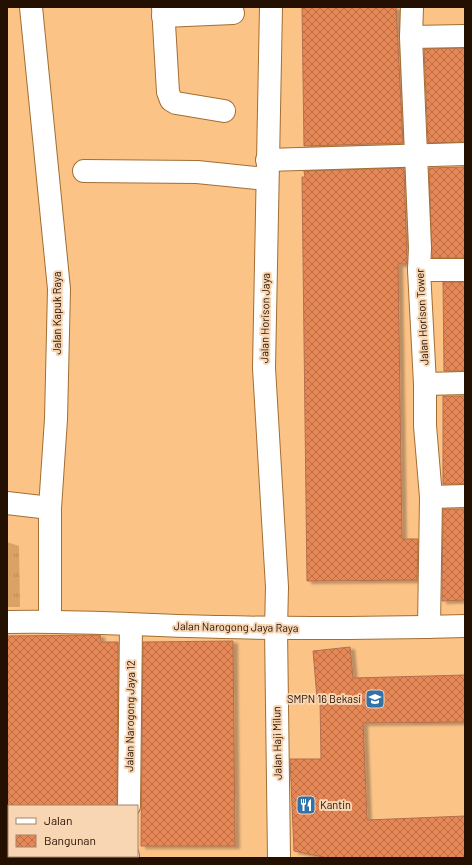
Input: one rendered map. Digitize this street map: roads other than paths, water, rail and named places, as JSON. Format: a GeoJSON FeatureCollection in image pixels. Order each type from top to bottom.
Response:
{"type":"FeatureCollection","features":[{"type":"Feature","properties":{"kind":"street","name":"Jalan Kapuk Raya"},"geometry":{"type":"LineString","coordinates":[[31,7],[59,289],[56,419],[50,508],[50,621]]}},
{"type":"Feature","properties":{"kind":"street","name":"Jalan Horison Jaya"},"geometry":{"type":"LineString","coordinates":[[271,7],[264,368],[277,587],[276,629]]}},
{"type":"Feature","properties":{"kind":"street","name":"Jalan Horison Tower"},"geometry":{"type":"LineString","coordinates":[[412,7],[411,37],[417,154],[419,270],[425,384],[425,426],[431,497],[429,627]]}},
{"type":"Feature","properties":{"kind":"street"},"geometry":{"type":"LineString","coordinates":[[224,111],[176,103],[171,100],[168,92],[163,12],[233,13]]}},
{"type":"Feature","properties":{"kind":"street"},"geometry":{"type":"LineString","coordinates":[[411,37],[465,36]]}},
{"type":"Feature","properties":{"kind":"street"},"geometry":{"type":"LineString","coordinates":[[84,170],[197,172],[267,169],[417,154],[465,154]]}},
{"type":"Feature","properties":{"kind":"street"},"geometry":{"type":"LineString","coordinates":[[419,270],[465,270]]}},
{"type":"Feature","properties":{"kind":"street"},"geometry":{"type":"LineString","coordinates":[[425,384],[465,383]]}},
{"type":"Feature","properties":{"kind":"street"},"geometry":{"type":"LineString","coordinates":[[431,497],[465,496]]}},
{"type":"Feature","properties":{"kind":"street"},"geometry":{"type":"LineString","coordinates":[[7,503],[50,508]]}},
{"type":"Feature","properties":{"kind":"street","name":"Jalan Narogong Jaya Raya"},"geometry":{"type":"LineString","coordinates":[[7,622],[50,621],[276,629],[465,626]]}},
{"type":"Feature","properties":{"kind":"street","name":"Jalan Narogong Jaya 12"},"geometry":{"type":"LineString","coordinates":[[129,805],[131,625]]}},
{"type":"Feature","properties":{"kind":"street","name":"Jalan Haji Milun"},"geometry":{"type":"LineString","coordinates":[[276,629],[279,858]]}},
{"type":"Feature","properties":{"kind":"street"},"geometry":{"type":"LineString","coordinates":[[76,857],[92,858]]}},
{"type":"Feature","properties":{"kind":"place","name":"SMPN 16 Bekasi"},"geometry":{"type":"Point","coordinates":[375,699]}},
{"type":"Feature","properties":{"kind":"place","name":"Kantin"},"geometry":{"type":"Point","coordinates":[306,805]}}]}
